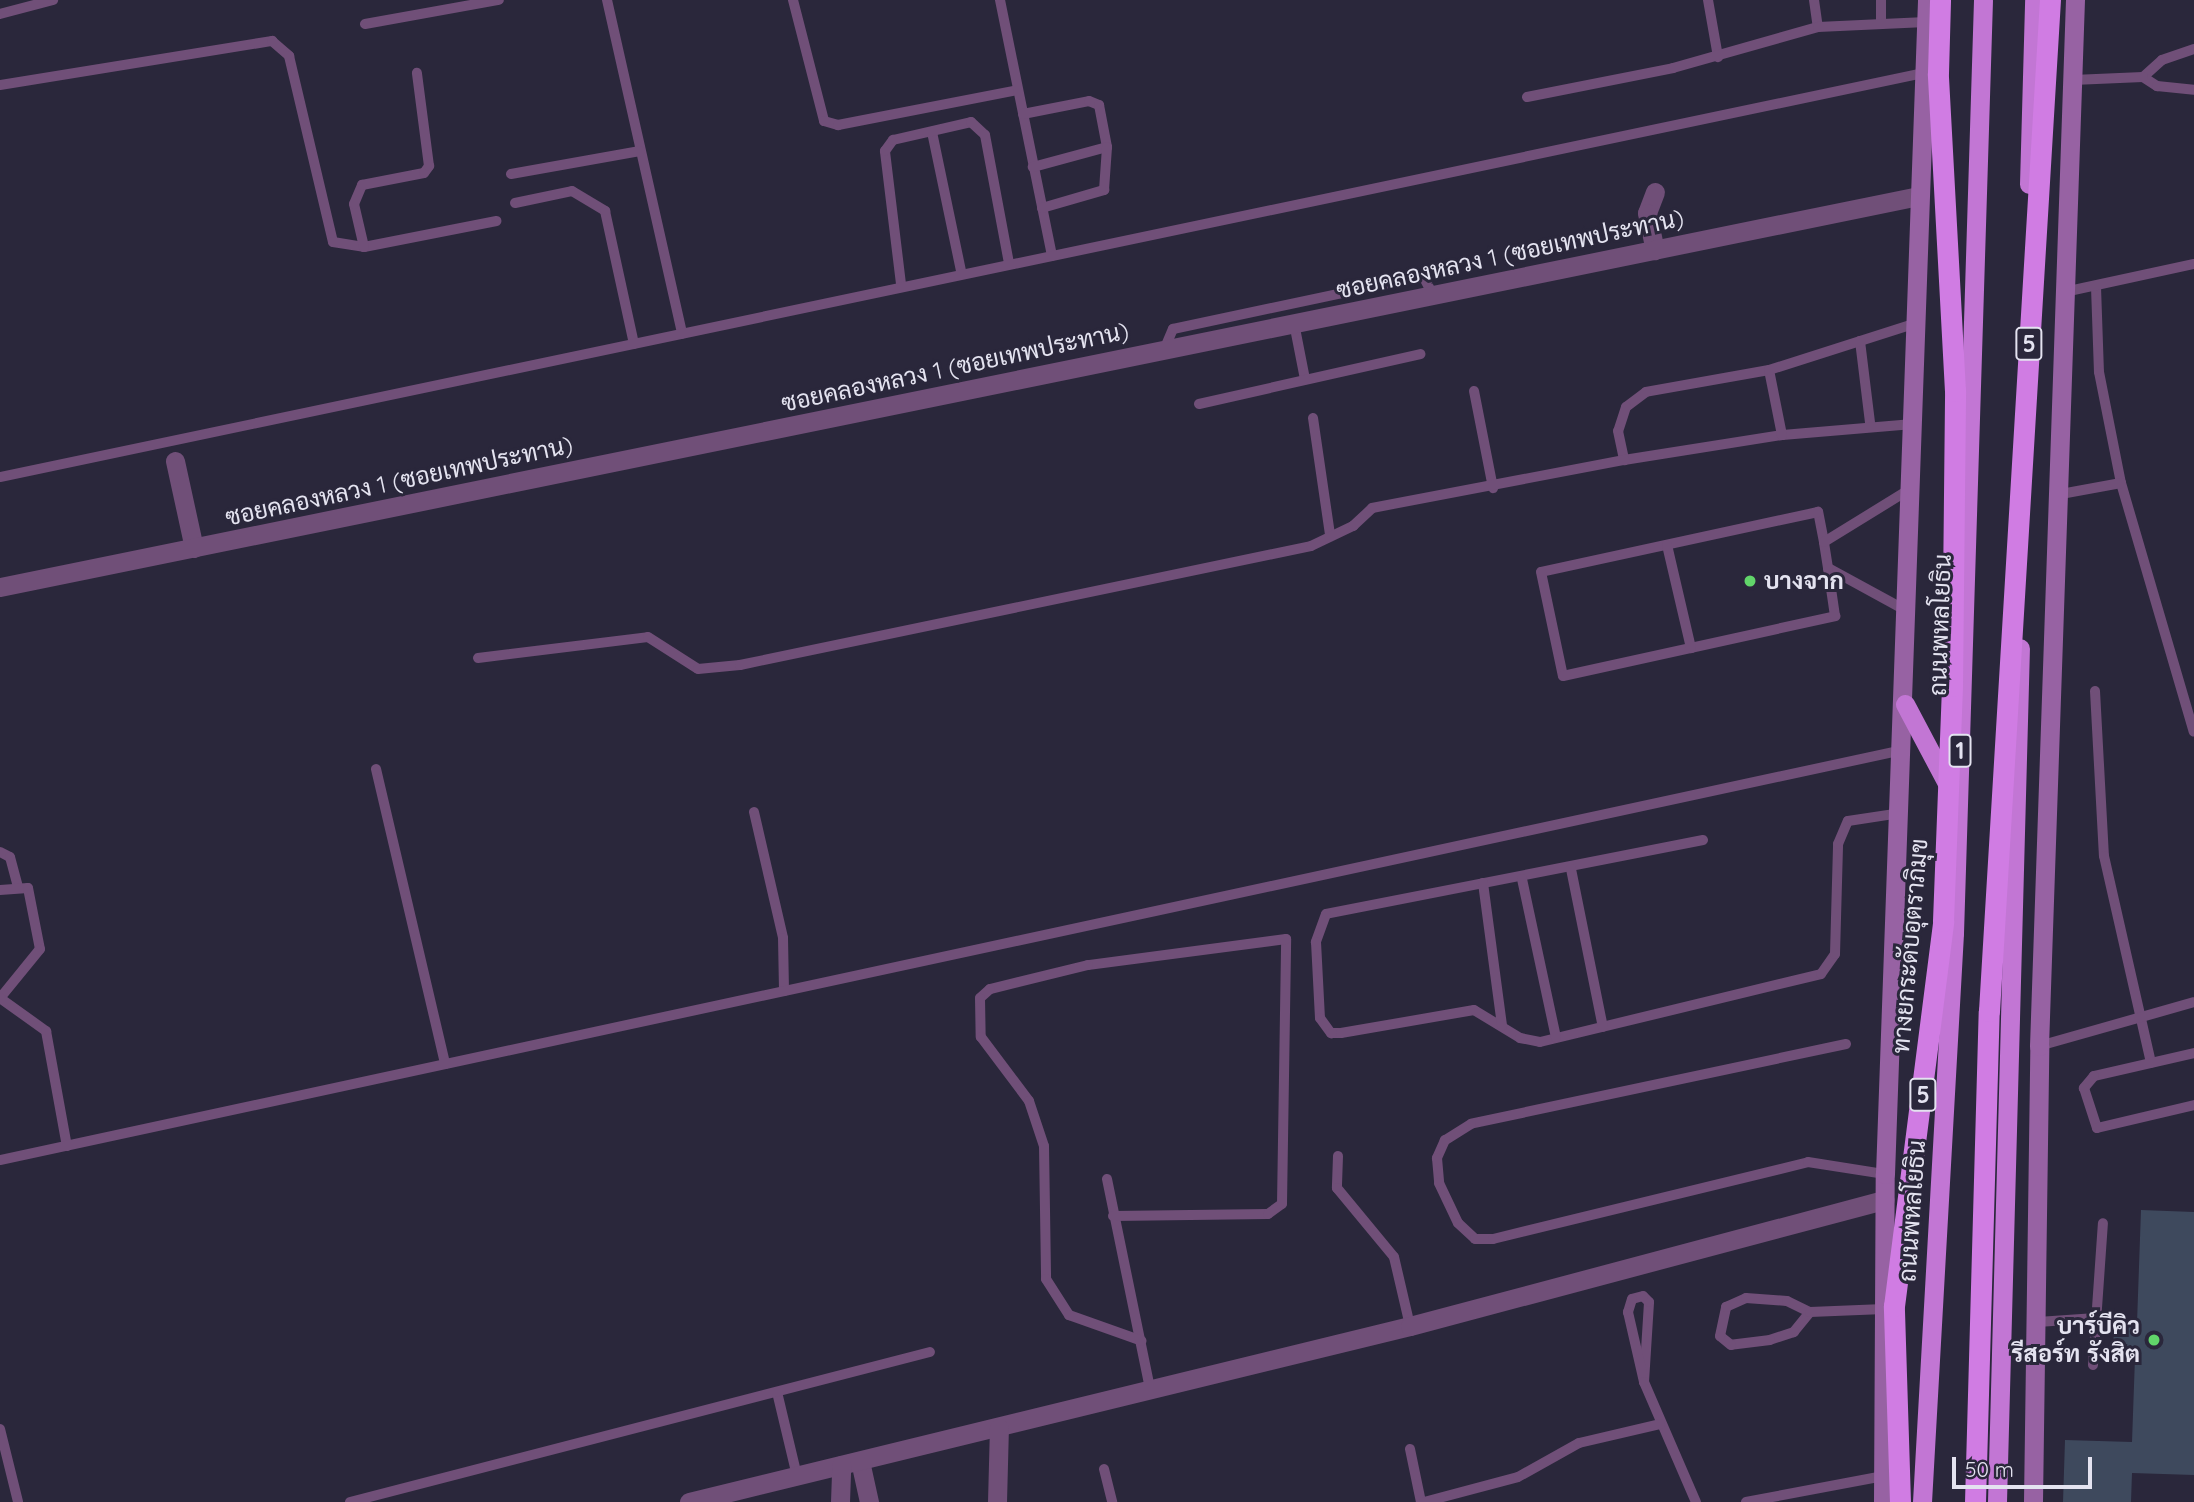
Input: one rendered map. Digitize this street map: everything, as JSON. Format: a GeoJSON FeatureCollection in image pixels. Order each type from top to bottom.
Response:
{"type":"FeatureCollection","features":[{"type":"Feature","properties":{"kind":"highway","name":"ทางยกระดับอุตราภิมุข"},"geometry":{"type":"LineString","coordinates":[[1900,1502],[1895,1294],[1943,921],[1952,686],[1955,391],[1938,73],[1940,0]]}},
{"type":"Feature","properties":{"kind":"highway","name":"ถนนพหลโยธิน"},"geometry":{"type":"LineString","coordinates":[[1922,1502],[1958,806],[1983,0]]}},
{"type":"Feature","properties":{"kind":"highway"},"geometry":{"type":"LineString","coordinates":[[1997,1502],[2013,1097],[2034,0]]}},
{"type":"Feature","properties":{"kind":"highway","name":"5"},"geometry":{"type":"LineString","coordinates":[[1975,1502],[2005,687],[2050,0]]}},
{"type":"Feature","properties":{"kind":"highway"},"geometry":{"type":"LineString","coordinates":[[1905,704],[1958,806]]}},
{"type":"Feature","properties":{"kind":"main road","name":"ถนนพหลโยธิน"},"geometry":{"type":"LineString","coordinates":[[1883,1502],[1885,1174],[1902,813],[1927,0]]}},
{"type":"Feature","properties":{"kind":"main road"},"geometry":{"type":"LineString","coordinates":[[2033,1502],[2038,1322],[2039,1046],[2069,291],[2075,0]]}},
{"type":"Feature","properties":{"kind":"street"},"geometry":{"type":"LineString","coordinates":[[1655,192],[1647,213],[1655,250]]}},
{"type":"Feature","properties":{"kind":"street","name":"ซอยคลองหลวง 1 (ซอยเทพประทาน)"},"geometry":{"type":"LineString","coordinates":[[0,587],[1919,196]]}},
{"type":"Feature","properties":{"kind":"street"},"geometry":{"type":"LineString","coordinates":[[174,461],[194,548]]}},
{"type":"Feature","properties":{"kind":"street"},"geometry":{"type":"LineString","coordinates":[[689,1502],[999,1429],[1410,1326],[1885,1200]]}},
{"type":"Feature","properties":{"kind":"street"},"geometry":{"type":"LineString","coordinates":[[997,1502],[999,1429]]}},
{"type":"Feature","properties":{"kind":"street"},"geometry":{"type":"LineString","coordinates":[[840,1502],[850,1463]]}},
{"type":"Feature","properties":{"kind":"street"},"geometry":{"type":"LineString","coordinates":[[850,1463],[869,1502]]}},
{"type":"Feature","properties":{"kind":"lane"},"geometry":{"type":"LineString","coordinates":[[0,14],[53,0]]}},
{"type":"Feature","properties":{"kind":"lane"},"geometry":{"type":"LineString","coordinates":[[365,24],[499,0]]}},
{"type":"Feature","properties":{"kind":"lane"},"geometry":{"type":"LineString","coordinates":[[607,0],[682,334]]}},
{"type":"Feature","properties":{"kind":"lane"},"geometry":{"type":"LineString","coordinates":[[793,0],[824,121],[838,125],[1018,90]]}},
{"type":"Feature","properties":{"kind":"lane"},"geometry":{"type":"LineString","coordinates":[[1000,0],[1052,256]]}},
{"type":"Feature","properties":{"kind":"lane"},"geometry":{"type":"LineString","coordinates":[[1707,0],[1718,57]]}},
{"type":"Feature","properties":{"kind":"lane"},"geometry":{"type":"LineString","coordinates":[[1814,0],[1818,27]]}},
{"type":"Feature","properties":{"kind":"lane"},"geometry":{"type":"LineString","coordinates":[[1881,0],[1881,24]]}},
{"type":"Feature","properties":{"kind":"lane"},"geometry":{"type":"LineString","coordinates":[[1527,97],[1718,57],[1818,27],[1926,22]]}},
{"type":"Feature","properties":{"kind":"lane"},"geometry":{"type":"LineString","coordinates":[[0,85],[251,41],[284,45],[326,230],[345,248],[364,247],[496,221]]}},
{"type":"Feature","properties":{"kind":"lane"},"geometry":{"type":"LineString","coordinates":[[2143,77],[2162,60],[2194,49]]}},
{"type":"Feature","properties":{"kind":"lane"},"geometry":{"type":"LineString","coordinates":[[364,247],[354,204],[362,185],[424,173],[429,166],[418,73]]}},
{"type":"Feature","properties":{"kind":"lane"},"geometry":{"type":"LineString","coordinates":[[0,477],[682,334],[961,271],[1052,256],[1924,73]]}},
{"type":"Feature","properties":{"kind":"lane"},"geometry":{"type":"LineString","coordinates":[[2073,80],[2143,77],[2157,86],[2194,90]]}},
{"type":"Feature","properties":{"kind":"lane"},"geometry":{"type":"LineString","coordinates":[[1023,114],[1095,101],[1107,147],[1104,190],[1042,208]]}},
{"type":"Feature","properties":{"kind":"lane"},"geometry":{"type":"LineString","coordinates":[[901,284],[885,151],[893,140],[932,132],[980,124],[1009,263]]}},
{"type":"Feature","properties":{"kind":"lane"},"geometry":{"type":"LineString","coordinates":[[932,132],[961,271]]}},
{"type":"Feature","properties":{"kind":"lane"},"geometry":{"type":"LineString","coordinates":[[1033,167],[1107,147]]}},
{"type":"Feature","properties":{"kind":"lane"},"geometry":{"type":"LineString","coordinates":[[511,174],[640,151]]}},
{"type":"Feature","properties":{"kind":"lane"},"geometry":{"type":"LineString","coordinates":[[515,203],[572,191],[605,211],[634,344]]}},
{"type":"Feature","properties":{"kind":"lane"},"geometry":{"type":"LineString","coordinates":[[2069,291],[2194,264]]}},
{"type":"Feature","properties":{"kind":"lane"},"geometry":{"type":"LineString","coordinates":[[1164,350],[1174,329],[1423,276],[1433,295]]}},
{"type":"Feature","properties":{"kind":"lane"},"geometry":{"type":"LineString","coordinates":[[2096,287],[2099,372],[2121,483],[2194,732]]}},
{"type":"Feature","properties":{"kind":"lane"},"geometry":{"type":"LineString","coordinates":[[1294,323],[1305,379]]}},
{"type":"Feature","properties":{"kind":"lane"},"geometry":{"type":"LineString","coordinates":[[1624,460],[1622,419],[1626,407],[1646,392],[1769,370],[1916,323]]}},
{"type":"Feature","properties":{"kind":"lane"},"geometry":{"type":"LineString","coordinates":[[1860,341],[1870,423]]}},
{"type":"Feature","properties":{"kind":"lane"},"geometry":{"type":"LineString","coordinates":[[1199,404],[1420,354]]}},
{"type":"Feature","properties":{"kind":"lane"},"geometry":{"type":"LineString","coordinates":[[1769,370],[1782,435]]}},
{"type":"Feature","properties":{"kind":"lane"},"geometry":{"type":"LineString","coordinates":[[1475,391],[1493,488]]}},
{"type":"Feature","properties":{"kind":"lane"},"geometry":{"type":"LineString","coordinates":[[1313,418],[1330,534]]}},
{"type":"Feature","properties":{"kind":"lane"},"geometry":{"type":"LineString","coordinates":[[478,658],[648,637],[698,669],[740,665],[1311,545],[1330,534],[1353,526],[1372,508],[1493,488],[1624,460],[1782,435],[1870,423],[1913,424]]}},
{"type":"Feature","properties":{"kind":"lane"},"geometry":{"type":"LineString","coordinates":[[2061,494],[2121,483]]}},
{"type":"Feature","properties":{"kind":"lane"},"geometry":{"type":"LineString","coordinates":[[1824,542],[1911,488]]}},
{"type":"Feature","properties":{"kind":"lane"},"geometry":{"type":"LineString","coordinates":[[1818,512],[1835,617],[1563,676],[1541,572],[1667,545],[1818,512]]}},
{"type":"Feature","properties":{"kind":"lane"},"geometry":{"type":"LineString","coordinates":[[1667,545],[1691,648]]}},
{"type":"Feature","properties":{"kind":"lane"},"geometry":{"type":"LineString","coordinates":[[1828,568],[1907,611]]}},
{"type":"Feature","properties":{"kind":"lane"},"geometry":{"type":"LineString","coordinates":[[2095,691],[2104,856],[2151,1063]]}},
{"type":"Feature","properties":{"kind":"lane"},"geometry":{"type":"LineString","coordinates":[[0,1160],[1903,750]]}},
{"type":"Feature","properties":{"kind":"lane"},"geometry":{"type":"LineString","coordinates":[[376,769],[445,1063]]}},
{"type":"Feature","properties":{"kind":"lane"},"geometry":{"type":"LineString","coordinates":[[754,812],[783,938],[784,991]]}},
{"type":"Feature","properties":{"kind":"lane"},"geometry":{"type":"LineString","coordinates":[[1703,840],[1522,879],[1483,883],[1326,914],[1316,942],[1320,1018],[1331,1034],[1341,1034],[1475,1010],[1493,1016],[1502,1028],[1540,1042],[1832,967],[1838,845],[1848,821],[1902,813]]}},
{"type":"Feature","properties":{"kind":"lane"},"geometry":{"type":"LineString","coordinates":[[0,852],[10,857],[18,887]]}},
{"type":"Feature","properties":{"kind":"lane"},"geometry":{"type":"LineString","coordinates":[[1571,869],[1603,1027]]}},
{"type":"Feature","properties":{"kind":"lane"},"geometry":{"type":"LineString","coordinates":[[1522,879],[1556,1037]]}},
{"type":"Feature","properties":{"kind":"lane"},"geometry":{"type":"LineString","coordinates":[[1483,883],[1502,1028]]}},
{"type":"Feature","properties":{"kind":"lane"},"geometry":{"type":"LineString","coordinates":[[0,890],[29,888],[40,948],[0,998],[46,1031],[68,1146]]}},
{"type":"Feature","properties":{"kind":"lane"},"geometry":{"type":"LineString","coordinates":[[1113,1216],[1268,1214],[1282,1205],[1286,939],[1088,965],[990,989],[980,998],[981,1037],[1029,1101],[1044,1146],[1046,1279],[1069,1315],[1142,1341]]}},
{"type":"Feature","properties":{"kind":"lane"},"geometry":{"type":"LineString","coordinates":[[2039,1046],[2194,1002]]}},
{"type":"Feature","properties":{"kind":"lane"},"geometry":{"type":"LineString","coordinates":[[1846,1044],[1471,1124],[1445,1140],[1437,1158],[1439,1183],[1458,1223],[1475,1239],[1493,1239],[1808,1162],[1885,1174]]}},
{"type":"Feature","properties":{"kind":"lane"},"geometry":{"type":"LineString","coordinates":[[2194,1053],[2094,1076],[2084,1088],[2097,1128],[2194,1105]]}},
{"type":"Feature","properties":{"kind":"lane"},"geometry":{"type":"LineString","coordinates":[[1338,1156],[1336,1188],[1394,1257],[1410,1326]]}},
{"type":"Feature","properties":{"kind":"lane"},"geometry":{"type":"LineString","coordinates":[[1107,1179],[1150,1389]]}},
{"type":"Feature","properties":{"kind":"lane"},"geometry":{"type":"LineString","coordinates":[[2093,1365],[2103,1223]]}},
{"type":"Feature","properties":{"kind":"lane"},"geometry":{"type":"LineString","coordinates":[[1644,1382],[1649,1302],[1643,1296],[1632,1299],[1628,1312],[1644,1382],[1696,1502]]}},
{"type":"Feature","properties":{"kind":"lane"},"geometry":{"type":"LineString","coordinates":[[1810,1312],[1794,1332],[1770,1340],[1731,1345],[1720,1336],[1726,1307],[1746,1298],[1787,1301],[1810,1312],[1884,1309]]}},
{"type":"Feature","properties":{"kind":"lane"},"geometry":{"type":"LineString","coordinates":[[2038,1322],[2096,1318]]}},
{"type":"Feature","properties":{"kind":"lane"},"geometry":{"type":"LineString","coordinates":[[350,1502],[930,1352]]}},
{"type":"Feature","properties":{"kind":"lane"},"geometry":{"type":"LineString","coordinates":[[777,1392],[797,1476]]}},
{"type":"Feature","properties":{"kind":"lane"},"geometry":{"type":"LineString","coordinates":[[1410,1449],[1422,1502],[1518,1477],[1579,1443],[1660,1424]]}},
{"type":"Feature","properties":{"kind":"lane"},"geometry":{"type":"LineString","coordinates":[[0,1429],[18,1502]]}},
{"type":"Feature","properties":{"kind":"lane"},"geometry":{"type":"LineString","coordinates":[[1104,1469],[1112,1502]]}},
{"type":"Feature","properties":{"kind":"lane"},"geometry":{"type":"LineString","coordinates":[[1746,1502],[1884,1476]]}},
{"type":"Feature","properties":{"kind":"building","name":"บาร์บีคิว รีสอร์ท รังสิต"},"geometry":{"type":"Polygon","coordinates":[[[2141,1210],[2194,1212],[2194,1475],[2132,1473],[2131,1502],[2063,1502],[2065,1440],[2132,1442],[2135,1357],[2113,1356],[2114,1323],[2137,1323],[2141,1210]]]}},
{"type":"Feature","properties":{"kind":"place","name":"บางจาก"},"geometry":{"type":"Point","coordinates":[1750,581]}},
{"type":"Feature","properties":{"kind":"place","name":"บาร์บีคิว รีสอร์ท รังสิต"},"geometry":{"type":"Point","coordinates":[2154,1340]}}]}
